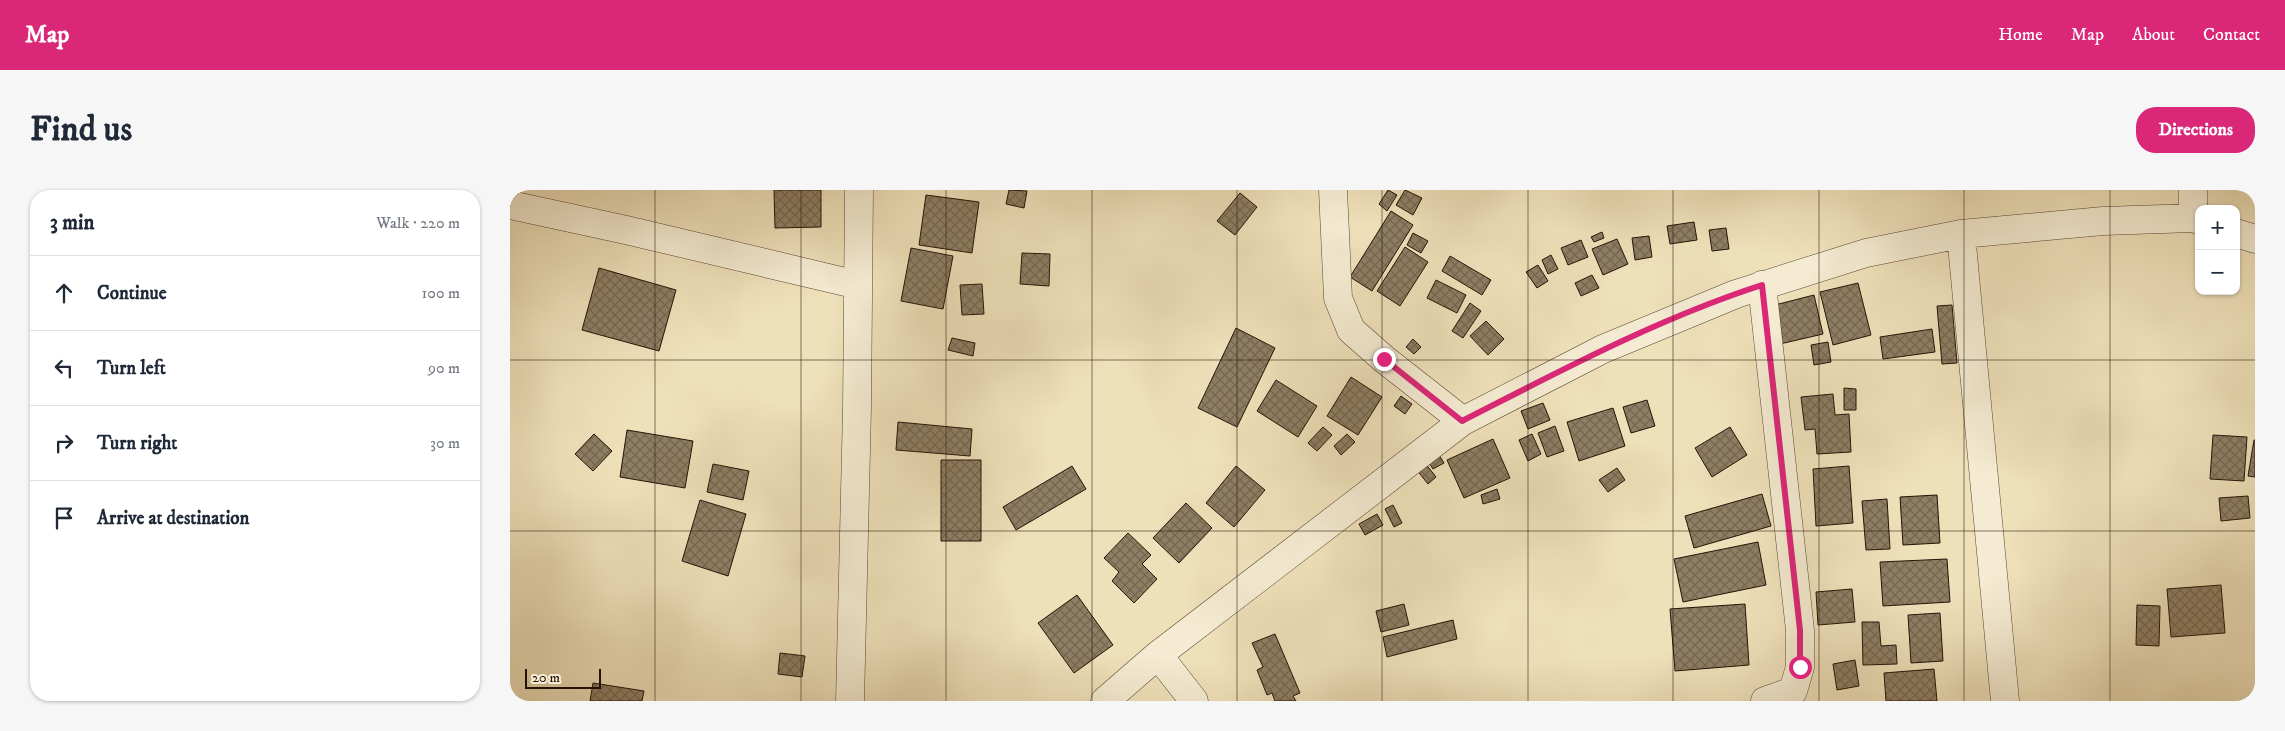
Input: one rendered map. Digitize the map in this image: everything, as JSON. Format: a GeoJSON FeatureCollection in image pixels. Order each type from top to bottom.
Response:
{"type":"FeatureCollection","features":[{"type":"Feature","properties":{"kind":"street"},"geometry":{"type":"LineString","coordinates":[[850,701],[857,409],[859,190]]}},
{"type":"Feature","properties":{"kind":"street"},"geometry":{"type":"LineString","coordinates":[[1333,190],[1338,298],[1350,330],[1462,421]]}},
{"type":"Feature","properties":{"kind":"street"},"geometry":{"type":"LineString","coordinates":[[2193,190],[2195,209]]}},
{"type":"Feature","properties":{"kind":"street"},"geometry":{"type":"LineString","coordinates":[[510,205],[626,230],[858,285]]}},
{"type":"Feature","properties":{"kind":"street"},"geometry":{"type":"LineString","coordinates":[[1105,701],[1158,656],[1462,421],[1603,349],[1736,294],[1866,253],[1961,234],[2103,221],[2195,219]]}},
{"type":"Feature","properties":{"kind":"street"},"geometry":{"type":"LineString","coordinates":[[1961,234],[2005,701]]}},
{"type":"Feature","properties":{"kind":"street"},"geometry":{"type":"LineString","coordinates":[[2240,234],[2255,239]]}},
{"type":"Feature","properties":{"kind":"street"},"geometry":{"type":"LineString","coordinates":[[1762,285],[1800,630],[1800,667],[1793,691],[1765,701]]}},
{"type":"Feature","properties":{"kind":"street"},"geometry":{"type":"LineString","coordinates":[[1158,656],[1194,701]]}},
{"type":"Feature","properties":{"kind":"building"},"geometry":{"type":"Polygon","coordinates":[[[774,190],[821,190],[821,227],[775,228],[774,190]]]}},
{"type":"Feature","properties":{"kind":"building"},"geometry":{"type":"Polygon","coordinates":[[[1009,190],[1027,191],[1024,208],[1006,204],[1009,190]]]}},
{"type":"Feature","properties":{"kind":"building"},"geometry":{"type":"Polygon","coordinates":[[[1388,190],[1397,195],[1387,211],[1379,204],[1388,190]]]}},
{"type":"Feature","properties":{"kind":"building"},"geometry":{"type":"Polygon","coordinates":[[[1405,190],[1422,198],[1413,215],[1396,205],[1405,190]]]}},
{"type":"Feature","properties":{"kind":"building"},"geometry":{"type":"Polygon","coordinates":[[[1240,193],[1257,207],[1235,235],[1217,221],[1240,193]]]}},
{"type":"Feature","properties":{"kind":"building"},"geometry":{"type":"Polygon","coordinates":[[[926,195],[979,202],[972,253],[919,245],[926,195]]]}},
{"type":"Feature","properties":{"kind":"building"},"geometry":{"type":"Polygon","coordinates":[[[1391,211],[1413,225],[1372,291],[1350,277],[1391,211]]]}},
{"type":"Feature","properties":{"kind":"building"},"geometry":{"type":"Polygon","coordinates":[[[1694,222],[1697,240],[1670,244],[1667,226],[1694,222]]]}},
{"type":"Feature","properties":{"kind":"building"},"geometry":{"type":"Polygon","coordinates":[[[1726,228],[1729,249],[1712,251],[1709,230],[1726,228]]]}},
{"type":"Feature","properties":{"kind":"building"},"geometry":{"type":"Polygon","coordinates":[[[1602,232],[1604,238],[1594,242],[1591,237],[1602,232]]]}},
{"type":"Feature","properties":{"kind":"building"},"geometry":{"type":"Polygon","coordinates":[[[1413,233],[1428,241],[1421,253],[1407,245],[1413,233]]]}},
{"type":"Feature","properties":{"kind":"building"},"geometry":{"type":"Polygon","coordinates":[[[1649,236],[1652,257],[1635,260],[1632,238],[1649,236]]]}},
{"type":"Feature","properties":{"kind":"building"},"geometry":{"type":"Polygon","coordinates":[[[1617,239],[1628,264],[1603,275],[1592,249],[1617,239]]]}},
{"type":"Feature","properties":{"kind":"building"},"geometry":{"type":"Polygon","coordinates":[[[1581,240],[1588,257],[1568,265],[1561,248],[1581,240]]]}},
{"type":"Feature","properties":{"kind":"building"},"geometry":{"type":"Polygon","coordinates":[[[1405,247],[1428,262],[1400,306],[1377,291],[1405,247]]]}},
{"type":"Feature","properties":{"kind":"building"},"geometry":{"type":"Polygon","coordinates":[[[911,248],[953,256],[943,309],[901,301],[911,248]]]}},
{"type":"Feature","properties":{"kind":"building"},"geometry":{"type":"Polygon","coordinates":[[[1022,253],[1050,254],[1049,286],[1020,284],[1022,253]]]}},
{"type":"Feature","properties":{"kind":"building"},"geometry":{"type":"Polygon","coordinates":[[[1551,255],[1558,269],[1548,274],[1542,260],[1551,255]]]}},
{"type":"Feature","properties":{"kind":"building"},"geometry":{"type":"Polygon","coordinates":[[[1450,256],[1491,280],[1482,295],[1442,271],[1450,256]]]}},
{"type":"Feature","properties":{"kind":"building"},"geometry":{"type":"Polygon","coordinates":[[[1538,265],[1548,281],[1537,288],[1526,272],[1538,265]]]}},
{"type":"Feature","properties":{"kind":"building"},"geometry":{"type":"Polygon","coordinates":[[[599,268],[676,290],[659,351],[582,330],[599,268]]]}},
{"type":"Feature","properties":{"kind":"building"},"geometry":{"type":"Polygon","coordinates":[[[1592,275],[1599,288],[1581,296],[1575,283],[1592,275]]]}},
{"type":"Feature","properties":{"kind":"building"},"geometry":{"type":"Polygon","coordinates":[[[1436,280],[1466,295],[1457,313],[1427,298],[1436,280]]]}},
{"type":"Feature","properties":{"kind":"building"},"geometry":{"type":"Polygon","coordinates":[[[1858,283],[1871,335],[1833,345],[1820,292],[1858,283]]]}},
{"type":"Feature","properties":{"kind":"building"},"geometry":{"type":"Polygon","coordinates":[[[982,284],[984,314],[962,315],[960,285],[982,284]]]}},
{"type":"Feature","properties":{"kind":"building"},"geometry":{"type":"Polygon","coordinates":[[[1814,295],[1823,334],[1780,344],[1771,306],[1814,295]]]}},
{"type":"Feature","properties":{"kind":"building"},"geometry":{"type":"Polygon","coordinates":[[[1470,303],[1481,311],[1463,338],[1452,331],[1470,303]]]}},
{"type":"Feature","properties":{"kind":"building"},"geometry":{"type":"Polygon","coordinates":[[[1952,305],[1957,363],[1942,364],[1937,306],[1952,305]]]}},
{"type":"Feature","properties":{"kind":"building"},"geometry":{"type":"Polygon","coordinates":[[[1486,321],[1504,339],[1488,355],[1470,336],[1486,321]]]}},
{"type":"Feature","properties":{"kind":"building"},"geometry":{"type":"Polygon","coordinates":[[[1236,328],[1275,348],[1237,427],[1198,408],[1236,328]]]}},
{"type":"Feature","properties":{"kind":"building"},"geometry":{"type":"Polygon","coordinates":[[[1932,329],[1935,352],[1883,359],[1880,337],[1932,329]]]}},
{"type":"Feature","properties":{"kind":"building"},"geometry":{"type":"Polygon","coordinates":[[[952,338],[975,343],[973,356],[948,350],[952,338]]]}},
{"type":"Feature","properties":{"kind":"building"},"geometry":{"type":"Polygon","coordinates":[[[1413,339],[1421,347],[1414,354],[1406,347],[1413,339]]]}},
{"type":"Feature","properties":{"kind":"building"},"geometry":{"type":"Polygon","coordinates":[[[1828,342],[1831,362],[1814,365],[1811,345],[1828,342]]]}},
{"type":"Feature","properties":{"kind":"building"},"geometry":{"type":"Polygon","coordinates":[[[1351,377],[1382,397],[1358,435],[1327,416],[1351,377]]]}},
{"type":"Feature","properties":{"kind":"building"},"geometry":{"type":"Polygon","coordinates":[[[1276,380],[1317,406],[1298,437],[1257,411],[1276,380]]]}},
{"type":"Feature","properties":{"kind":"building"},"geometry":{"type":"Polygon","coordinates":[[[1844,388],[1856,389],[1856,410],[1844,410],[1844,388]]]}},
{"type":"Feature","properties":{"kind":"building"},"geometry":{"type":"Polygon","coordinates":[[[1833,394],[1835,415],[1849,414],[1851,452],[1817,454],[1815,429],[1805,430],[1801,397],[1833,394]]]}},
{"type":"Feature","properties":{"kind":"building"},"geometry":{"type":"Polygon","coordinates":[[[1401,396],[1412,404],[1405,414],[1394,406],[1401,396]]]}},
{"type":"Feature","properties":{"kind":"building"},"geometry":{"type":"Polygon","coordinates":[[[1647,400],[1655,426],[1631,433],[1623,407],[1647,400]]]}},
{"type":"Feature","properties":{"kind":"building"},"geometry":{"type":"Polygon","coordinates":[[[1543,403],[1550,420],[1528,429],[1521,411],[1543,403]]]}},
{"type":"Feature","properties":{"kind":"building"},"geometry":{"type":"Polygon","coordinates":[[[1613,408],[1625,446],[1579,461],[1567,422],[1613,408]]]}},
{"type":"Feature","properties":{"kind":"building"},"geometry":{"type":"Polygon","coordinates":[[[898,422],[972,429],[970,456],[896,450],[898,422]]]}},
{"type":"Feature","properties":{"kind":"building"},"geometry":{"type":"Polygon","coordinates":[[[1555,426],[1564,451],[1547,457],[1538,433],[1555,426]]]}},
{"type":"Feature","properties":{"kind":"building"},"geometry":{"type":"Polygon","coordinates":[[[1323,427],[1332,435],[1317,451],[1308,443],[1323,427]]]}},
{"type":"Feature","properties":{"kind":"building"},"geometry":{"type":"Polygon","coordinates":[[[1730,427],[1747,455],[1712,477],[1695,448],[1730,427]]]}},
{"type":"Feature","properties":{"kind":"building"},"geometry":{"type":"Polygon","coordinates":[[[627,430],[693,441],[685,488],[620,477],[627,430]]]}},
{"type":"Feature","properties":{"kind":"building"},"geometry":{"type":"Polygon","coordinates":[[[594,434],[612,451],[593,471],[575,454],[594,434]]]}},
{"type":"Feature","properties":{"kind":"building"},"geometry":{"type":"Polygon","coordinates":[[[1347,434],[1355,442],[1341,455],[1334,446],[1347,434]]]}},
{"type":"Feature","properties":{"kind":"building"},"geometry":{"type":"Polygon","coordinates":[[[1532,434],[1541,454],[1528,461],[1519,440],[1532,434]]]}},
{"type":"Feature","properties":{"kind":"building"},"geometry":{"type":"Polygon","coordinates":[[[2213,435],[2247,437],[2244,481],[2210,479],[2213,435]]]}},
{"type":"Feature","properties":{"kind":"building"},"geometry":{"type":"Polygon","coordinates":[[[1493,439],[1510,478],[1464,498],[1447,460],[1493,439]]]}},
{"type":"Feature","properties":{"kind":"building"},"geometry":{"type":"Polygon","coordinates":[[[2255,440],[2255,477],[2248,476],[2255,440]]]}},
{"type":"Feature","properties":{"kind":"building"},"geometry":{"type":"Polygon","coordinates":[[[1436,450],[1444,463],[1433,469],[1425,457],[1436,450]]]}},
{"type":"Feature","properties":{"kind":"building"},"geometry":{"type":"Polygon","coordinates":[[[941,460],[981,460],[981,541],[941,541],[941,460]]]}},
{"type":"Feature","properties":{"kind":"building"},"geometry":{"type":"Polygon","coordinates":[[[1425,463],[1436,477],[1428,484],[1416,469],[1425,463]]]}},
{"type":"Feature","properties":{"kind":"building"},"geometry":{"type":"Polygon","coordinates":[[[713,464],[749,471],[743,500],[707,492],[713,464]]]}},
{"type":"Feature","properties":{"kind":"building"},"geometry":{"type":"Polygon","coordinates":[[[1072,466],[1086,489],[1016,530],[1003,507],[1072,466]]]}},
{"type":"Feature","properties":{"kind":"building"},"geometry":{"type":"Polygon","coordinates":[[[1236,466],[1265,490],[1234,527],[1206,503],[1236,466]]]}},
{"type":"Feature","properties":{"kind":"building"},"geometry":{"type":"Polygon","coordinates":[[[1849,466],[1853,523],[1816,526],[1813,469],[1849,466]]]}},
{"type":"Feature","properties":{"kind":"building"},"geometry":{"type":"Polygon","coordinates":[[[1617,468],[1625,480],[1608,492],[1599,480],[1617,468]]]}},
{"type":"Feature","properties":{"kind":"building"},"geometry":{"type":"Polygon","coordinates":[[[1497,489],[1500,499],[1483,504],[1481,495],[1497,489]]]}},
{"type":"Feature","properties":{"kind":"building"},"geometry":{"type":"Polygon","coordinates":[[[1762,494],[1771,526],[1694,548],[1685,516],[1762,494]]]}},
{"type":"Feature","properties":{"kind":"building"},"geometry":{"type":"Polygon","coordinates":[[[1937,495],[1940,543],[1903,545],[1900,497],[1937,495]]]}},
{"type":"Feature","properties":{"kind":"building"},"geometry":{"type":"Polygon","coordinates":[[[2248,496],[2250,518],[2221,521],[2219,498],[2248,496]]]}},
{"type":"Feature","properties":{"kind":"building"},"geometry":{"type":"Polygon","coordinates":[[[1887,499],[1890,549],[1866,550],[1862,501],[1887,499]]]}},
{"type":"Feature","properties":{"kind":"building"},"geometry":{"type":"Polygon","coordinates":[[[700,500],[746,514],[728,576],[682,561],[700,500]]]}},
{"type":"Feature","properties":{"kind":"building"},"geometry":{"type":"Polygon","coordinates":[[[1186,503],[1212,528],[1179,563],[1153,538],[1186,503]]]}},
{"type":"Feature","properties":{"kind":"building"},"geometry":{"type":"Polygon","coordinates":[[[1393,505],[1402,523],[1394,527],[1385,509],[1393,505]]]}},
{"type":"Feature","properties":{"kind":"building"},"geometry":{"type":"Polygon","coordinates":[[[1377,514],[1383,525],[1365,535],[1359,524],[1377,514]]]}},
{"type":"Feature","properties":{"kind":"building"},"geometry":{"type":"Polygon","coordinates":[[[1128,533],[1151,555],[1142,564],[1157,579],[1134,603],[1112,581],[1119,572],[1104,558],[1128,533]]]}},
{"type":"Feature","properties":{"kind":"building"},"geometry":{"type":"Polygon","coordinates":[[[1758,542],[1766,585],[1683,602],[1674,559],[1758,542]]]}},
{"type":"Feature","properties":{"kind":"building"},"geometry":{"type":"Polygon","coordinates":[[[1947,559],[1950,602],[1883,606],[1880,562],[1947,559]]]}},
{"type":"Feature","properties":{"kind":"building"},"geometry":{"type":"Polygon","coordinates":[[[2221,585],[2225,633],[2171,637],[2167,589],[2221,585]]]}},
{"type":"Feature","properties":{"kind":"building"},"geometry":{"type":"Polygon","coordinates":[[[1852,589],[1855,622],[1818,625],[1816,592],[1852,589]]]}},
{"type":"Feature","properties":{"kind":"building"},"geometry":{"type":"Polygon","coordinates":[[[1077,595],[1113,645],[1074,673],[1038,623],[1077,595]]]}},
{"type":"Feature","properties":{"kind":"building"},"geometry":{"type":"Polygon","coordinates":[[[1404,604],[1409,625],[1381,632],[1376,611],[1404,604]]]}},
{"type":"Feature","properties":{"kind":"building"},"geometry":{"type":"Polygon","coordinates":[[[1745,604],[1749,665],[1675,671],[1670,609],[1745,604]]]}},
{"type":"Feature","properties":{"kind":"building"},"geometry":{"type":"Polygon","coordinates":[[[2137,605],[2160,606],[2159,646],[2136,645],[2137,605]]]}},
{"type":"Feature","properties":{"kind":"building"},"geometry":{"type":"Polygon","coordinates":[[[1940,613],[1943,661],[1911,663],[1908,615],[1940,613]]]}},
{"type":"Feature","properties":{"kind":"building"},"geometry":{"type":"Polygon","coordinates":[[[1453,620],[1457,639],[1387,657],[1383,637],[1453,620]]]}},
{"type":"Feature","properties":{"kind":"building"},"geometry":{"type":"Polygon","coordinates":[[[1862,622],[1879,622],[1881,646],[1896,645],[1897,664],[1863,665],[1862,622]]]}},
{"type":"Feature","properties":{"kind":"building"},"geometry":{"type":"Polygon","coordinates":[[[1275,634],[1300,693],[1293,696],[1296,701],[1275,701],[1272,693],[1267,695],[1257,670],[1263,667],[1252,643],[1275,634]]]}},
{"type":"Feature","properties":{"kind":"building"},"geometry":{"type":"Polygon","coordinates":[[[780,653],[805,656],[802,677],[778,674],[780,653]]]}},
{"type":"Feature","properties":{"kind":"building"},"geometry":{"type":"Polygon","coordinates":[[[1855,660],[1859,686],[1837,690],[1833,664],[1855,660]]]}},
{"type":"Feature","properties":{"kind":"building"},"geometry":{"type":"Polygon","coordinates":[[[1934,669],[1937,701],[1886,701],[1884,673],[1934,669]]]}},
{"type":"Feature","properties":{"kind":"building"},"geometry":{"type":"Polygon","coordinates":[[[593,683],[644,691],[642,701],[590,701],[593,683]]]}},
{"type":"Feature","properties":{"kind":"route"},"geometry":{"type":"LineString","coordinates":[[1384,359],[1462,421],[1603,349],[1762,285],[1800,630],[1800,667]]}}]}
